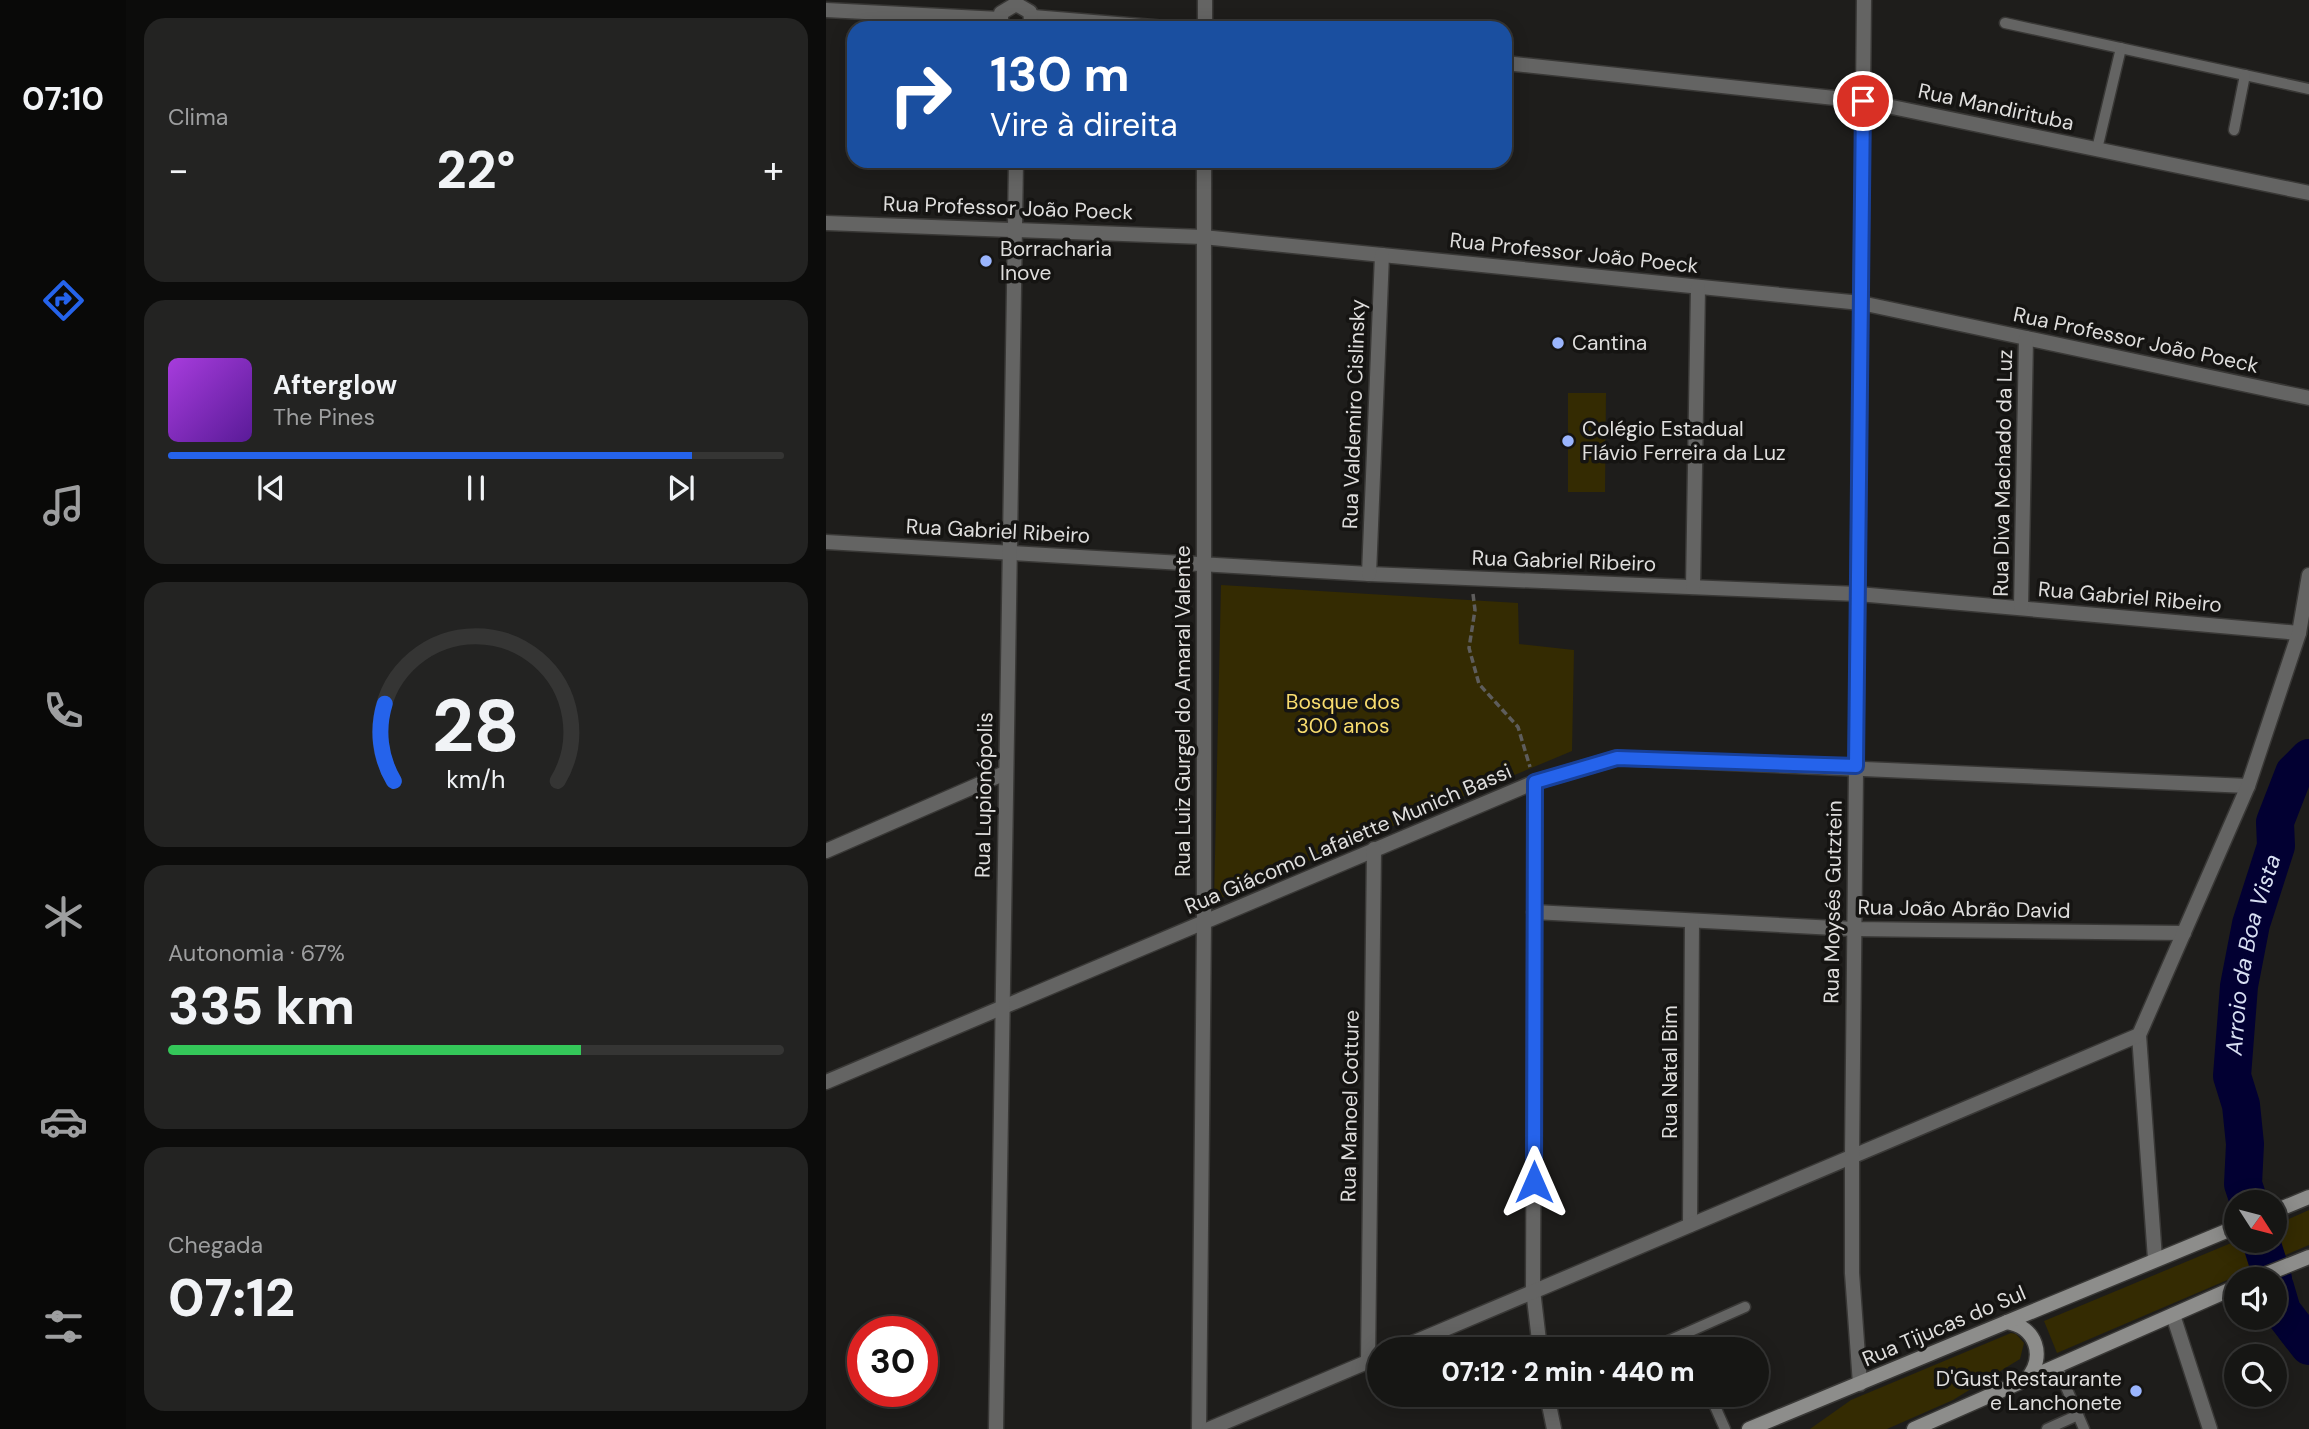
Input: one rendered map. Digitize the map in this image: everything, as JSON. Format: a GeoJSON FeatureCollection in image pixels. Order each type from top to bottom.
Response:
{"type":"FeatureCollection","features":[{"type":"Feature","properties":{"kind":"main road"},"geometry":{"type":"LineString","coordinates":[[2287,1206],[2309,1197]]}},
{"type":"Feature","properties":{"kind":"main road","name":"Rua Tijucas do Sul"},"geometry":{"type":"LineString","coordinates":[[1749,1429],[1767,1425],[2224,1232]]}},
{"type":"Feature","properties":{"kind":"main road"},"geometry":{"type":"LineString","coordinates":[[1914,1429],[2224,1292]]}},
{"type":"Feature","properties":{"kind":"main road"},"geometry":{"type":"LineString","coordinates":[[2007,1322],[2024,1328],[2035,1342],[2037,1362],[2026,1380]]}},
{"type":"Feature","properties":{"kind":"street"},"geometry":{"type":"LineString","coordinates":[[1205,0],[1205,21]]}},
{"type":"Feature","properties":{"kind":"street","name":"Rua Moysés Gutztein"},"geometry":{"type":"LineString","coordinates":[[1860,1384],[1852,1273],[1852,1156],[1864,0]]}},
{"type":"Feature","properties":{"kind":"street"},"geometry":{"type":"LineString","coordinates":[[1002,21],[1010,3],[1021,5],[1031,14],[1098,21]]}},
{"type":"Feature","properties":{"kind":"street"},"geometry":{"type":"LineString","coordinates":[[826,10],[964,21]]}},
{"type":"Feature","properties":{"kind":"street","name":"Rua Mandirituba"},"geometry":{"type":"LineString","coordinates":[[1512,64],[1863,101],[2309,193]]}},
{"type":"Feature","properties":{"kind":"street","name":"Rua Lupionópolis"},"geometry":{"type":"LineString","coordinates":[[996,1429],[1016,168]]}},
{"type":"Feature","properties":{"kind":"street","name":"Rua Luiz Gurgel do Amaral Valente"},"geometry":{"type":"LineString","coordinates":[[1199,1429],[1204,923],[1203,168]]}},
{"type":"Feature","properties":{"kind":"street","name":"Rua Professor João Poeck"},"geometry":{"type":"LineString","coordinates":[[826,222],[1203,237],[1861,303],[2309,398]]}},
{"type":"Feature","properties":{"kind":"street","name":"Rua Valdemiro Cislinsky"},"geometry":{"type":"LineString","coordinates":[[1368,574],[1382,255]]}},
{"type":"Feature","properties":{"kind":"street"},"geometry":{"type":"LineString","coordinates":[[1693,587],[1698,287]]}},
{"type":"Feature","properties":{"kind":"street","name":"Rua Diva Machado da Luz"},"geometry":{"type":"LineString","coordinates":[[2021,608],[2026,338]]}},
{"type":"Feature","properties":{"kind":"street","name":"Rua Gabriel Ribeiro"},"geometry":{"type":"LineString","coordinates":[[826,542],[1204,562],[1368,574],[1858,594],[2299,633]]}},
{"type":"Feature","properties":{"kind":"street"},"geometry":{"type":"LineString","coordinates":[[2155,1259],[2139,1035],[2248,786],[2299,633],[2309,575]]}},
{"type":"Feature","properties":{"kind":"street","name":"Rua Giácomo Lafaiette Munich Bassi"},"geometry":{"type":"LineString","coordinates":[[826,1082],[1535,782],[1617,758],[1856,766],[2248,786]]}},
{"type":"Feature","properties":{"kind":"street"},"geometry":{"type":"LineString","coordinates":[[826,851],[1005,773]]}},
{"type":"Feature","properties":{"kind":"street"},"geometry":{"type":"LineString","coordinates":[[1535,782],[1534,1290],[1539,1337]]}},
{"type":"Feature","properties":{"kind":"street","name":"Rua Manoel Cotture"},"geometry":{"type":"LineString","coordinates":[[1374,849],[1374,1337]]}},
{"type":"Feature","properties":{"kind":"street","name":"Rua João Abrão David"},"geometry":{"type":"LineString","coordinates":[[1534,912],[1854,929],[2184,933]]}},
{"type":"Feature","properties":{"kind":"street","name":"Rua Natal Bim"},"geometry":{"type":"LineString","coordinates":[[1690,1225],[1692,920]]}},
{"type":"Feature","properties":{"kind":"street"},"geometry":{"type":"LineString","coordinates":[[1426,1337],[2139,1035]]}},
{"type":"Feature","properties":{"kind":"street"},"geometry":{"type":"LineString","coordinates":[[2173,1315],[2210,1429]]}},
{"type":"Feature","properties":{"kind":"street"},"geometry":{"type":"LineString","coordinates":[[1209,1429],[1367,1363]]}},
{"type":"Feature","properties":{"kind":"street"},"geometry":{"type":"LineString","coordinates":[[1549,1407],[1554,1429]]}},
{"type":"Feature","properties":{"kind":"lane"},"geometry":{"type":"LineString","coordinates":[[2005,23],[2309,89]]}},
{"type":"Feature","properties":{"kind":"lane"},"geometry":{"type":"LineString","coordinates":[[2097,149],[2122,48]]}},
{"type":"Feature","properties":{"kind":"lane"},"geometry":{"type":"LineString","coordinates":[[2234,130],[2245,75]]}},
{"type":"Feature","properties":{"kind":"lane"},"geometry":{"type":"LineString","coordinates":[[1677,1337],[1745,1307]]}},
{"type":"Feature","properties":{"kind":"lane"},"geometry":{"type":"LineString","coordinates":[[2057,1366],[2084,1429]]}},
{"type":"Feature","properties":{"kind":"lane"},"geometry":{"type":"LineString","coordinates":[[1715,1407],[1725,1429]]}},
{"type":"Feature","properties":{"kind":"lane"},"geometry":{"type":"LineString","coordinates":[[2047,1429],[2078,1415]]}},
{"type":"Feature","properties":{"kind":"path"},"geometry":{"type":"LineString","coordinates":[[1471,578],[1475,610],[1469,648],[1479,684],[1518,727],[1535,782]]}},
{"type":"Feature","properties":{"kind":"green space"},"geometry":{"type":"Polygon","coordinates":[[[1568,393],[1606,393],[1605,492],[1568,492],[1568,393]]]}},
{"type":"Feature","properties":{"kind":"green space","name":"Bosque dos 300 anos"},"geometry":{"type":"Polygon","coordinates":[[[1221,585],[1518,603],[1519,644],[1574,650],[1572,751],[1214,901],[1221,585]]]}},
{"type":"Feature","properties":{"kind":"green space"},"geometry":{"type":"Polygon","coordinates":[[[2309,1210],[2309,1245],[2258,1267],[2224,1267],[2224,1281],[2057,1353],[2044,1321],[2224,1246],[2224,1253],[2287,1253],[2287,1220],[2309,1210]]]}},
{"type":"Feature","properties":{"kind":"green space"},"geometry":{"type":"Polygon","coordinates":[[[2011,1333],[2016,1334],[2024,1343],[2020,1359],[1953,1400],[1887,1429],[1810,1429],[1851,1400],[2011,1333]]]}},
{"type":"Feature","properties":{"kind":"waterway","name":"Arroio da Boa Vista"},"geometry":{"type":"LineString","coordinates":[[2245,1190],[2245,1144],[2241,1105],[2232,1076],[2239,986],[2251,924],[2276,846],[2275,822],[2294,773],[2309,758]]}},
{"type":"Feature","properties":{"kind":"waterway","name":"Arroio da Boa Vista"},"geometry":{"type":"LineString","coordinates":[[2265,1253],[2269,1267]]}},
{"type":"Feature","properties":{"kind":"waterway","name":"Arroio da Boa Vista"},"geometry":{"type":"LineString","coordinates":[[2287,1317],[2309,1346]]}},
{"type":"Feature","properties":{"kind":"place","name":"Borracharia Inove"},"geometry":{"type":"Point","coordinates":[986,261]}},
{"type":"Feature","properties":{"kind":"place","name":"Cantina"},"geometry":{"type":"Point","coordinates":[1558,343]}},
{"type":"Feature","properties":{"kind":"place","name":"Colégio Estadual Flávio Ferreira da Luz"},"geometry":{"type":"Point","coordinates":[1568,441]}},
{"type":"Feature","properties":{"kind":"place","name":"D'Gust Restaurante e Lanchonete"},"geometry":{"type":"Point","coordinates":[2136,1391]}},
{"type":"Feature","properties":{"kind":"route"},"geometry":{"type":"LineString","coordinates":[[1534,1182],[1535,782],[1617,758],[1856,766],[1863,101]]}}]}
